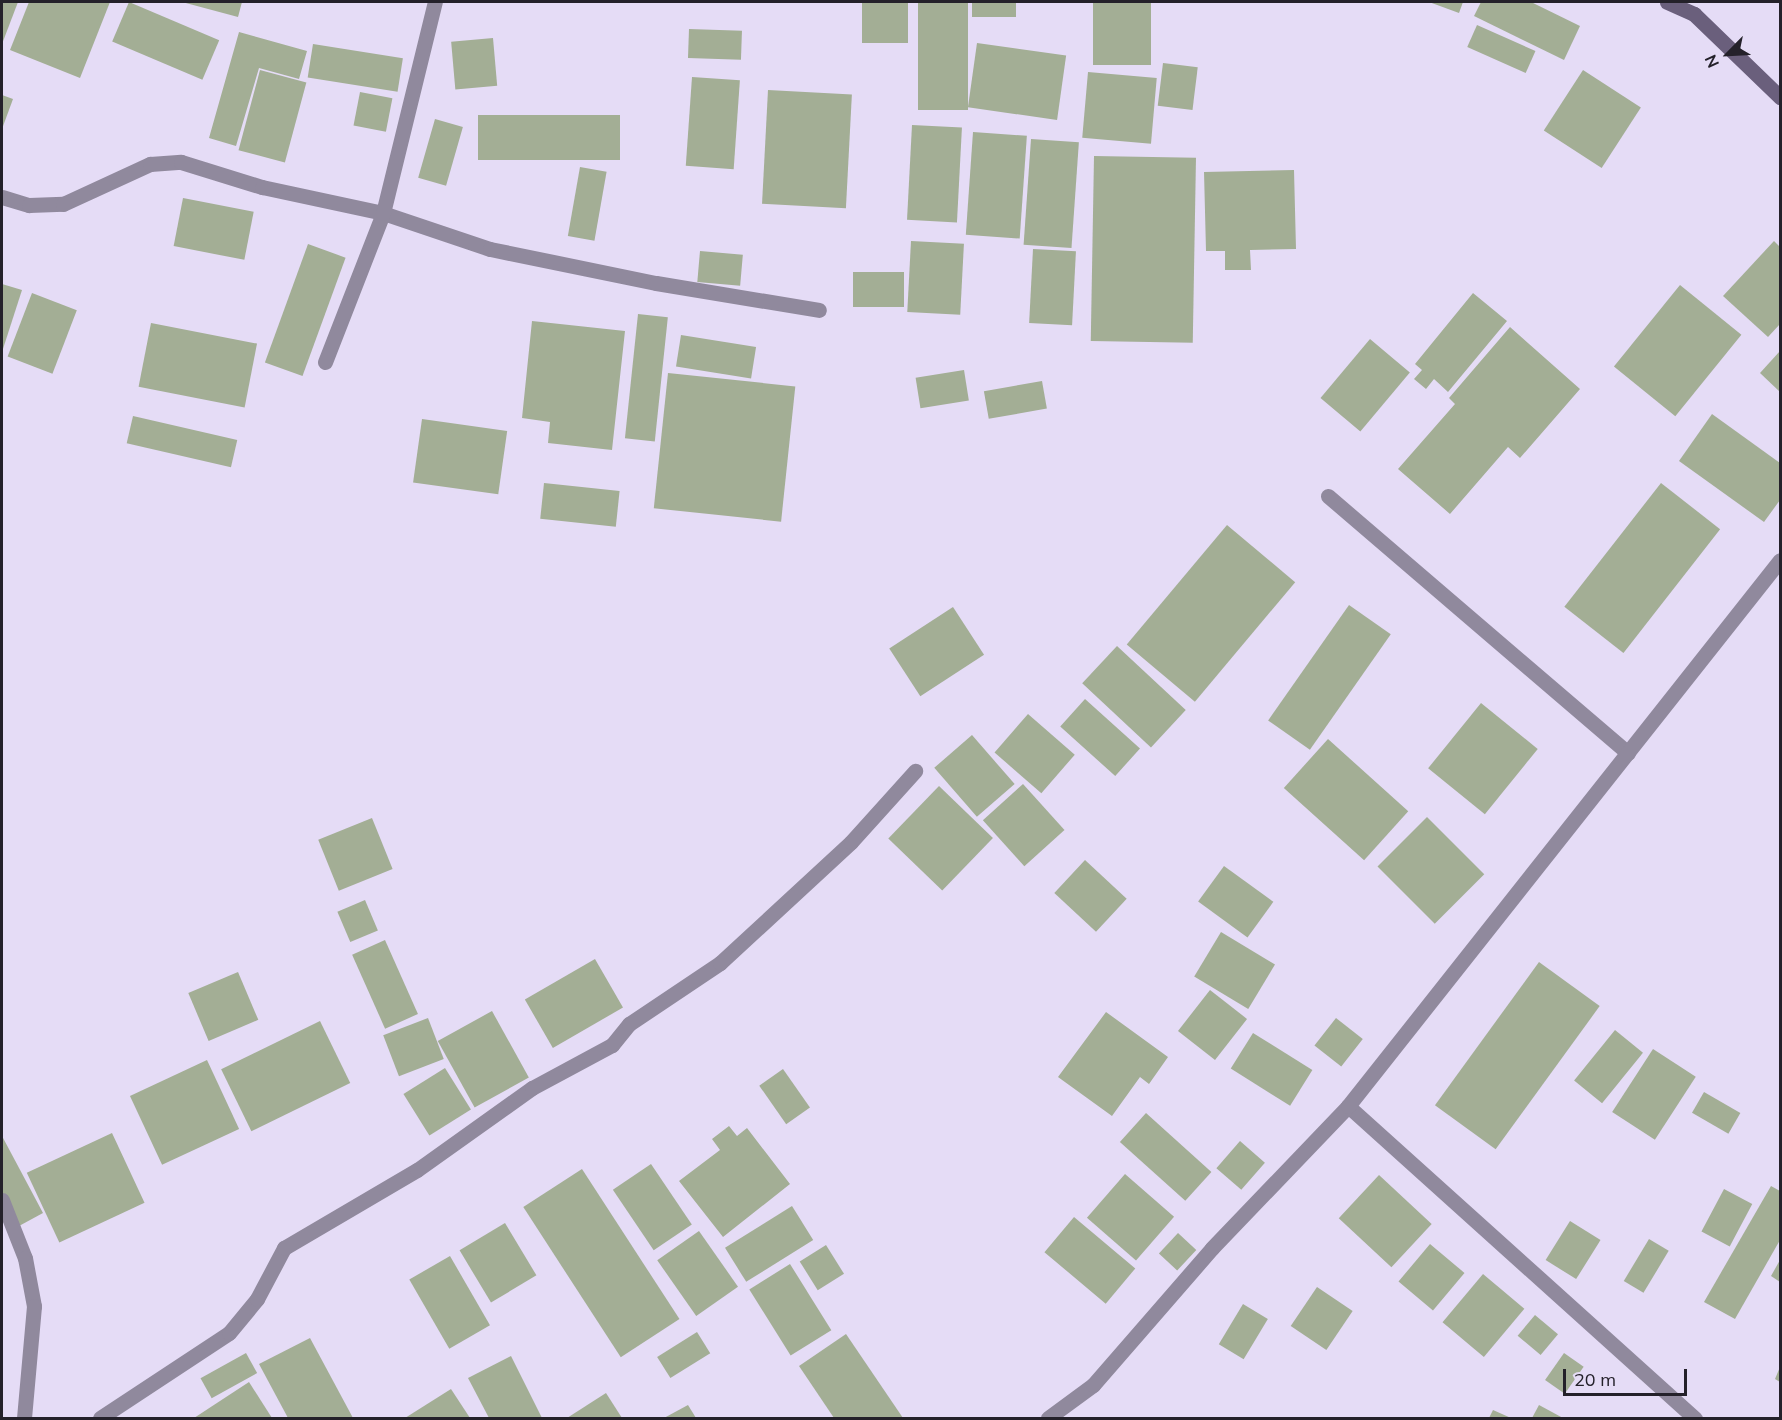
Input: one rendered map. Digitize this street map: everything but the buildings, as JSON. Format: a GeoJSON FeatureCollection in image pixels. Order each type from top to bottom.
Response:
{"type":"FeatureCollection","features":[{"type":"Feature","properties":{"kind":"street"},"geometry":{"type":"LineString","coordinates":[[325,362],[383,213],[435,2]]}},
{"type":"Feature","properties":{"kind":"street"},"geometry":{"type":"LineString","coordinates":[[1667,2],[1694,14],[1780,97]]}},
{"type":"Feature","properties":{"kind":"street"},"geometry":{"type":"LineString","coordinates":[[2,197],[29,205],[63,204],[150,164],[180,162],[262,187],[383,213],[490,249],[656,283],[819,310]]}},
{"type":"Feature","properties":{"kind":"street"},"geometry":{"type":"LineString","coordinates":[[1328,496],[1628,753]]}},
{"type":"Feature","properties":{"kind":"street"},"geometry":{"type":"LineString","coordinates":[[1048,1419],[1093,1385],[1212,1248],[1348,1106],[1780,560]]}},
{"type":"Feature","properties":{"kind":"street"},"geometry":{"type":"LineString","coordinates":[[100,1419],[230,1333],[257,1299],[284,1248],[407,1176],[532,1088],[612,1045],[629,1024],[720,963],[851,842],[915,771]]}},
{"type":"Feature","properties":{"kind":"street"},"geometry":{"type":"LineString","coordinates":[[1348,1106],[1695,1419]]}},
{"type":"Feature","properties":{"kind":"street"},"geometry":{"type":"LineString","coordinates":[[2,1200],[25,1258],[34,1305],[24,1419]]}}]}
